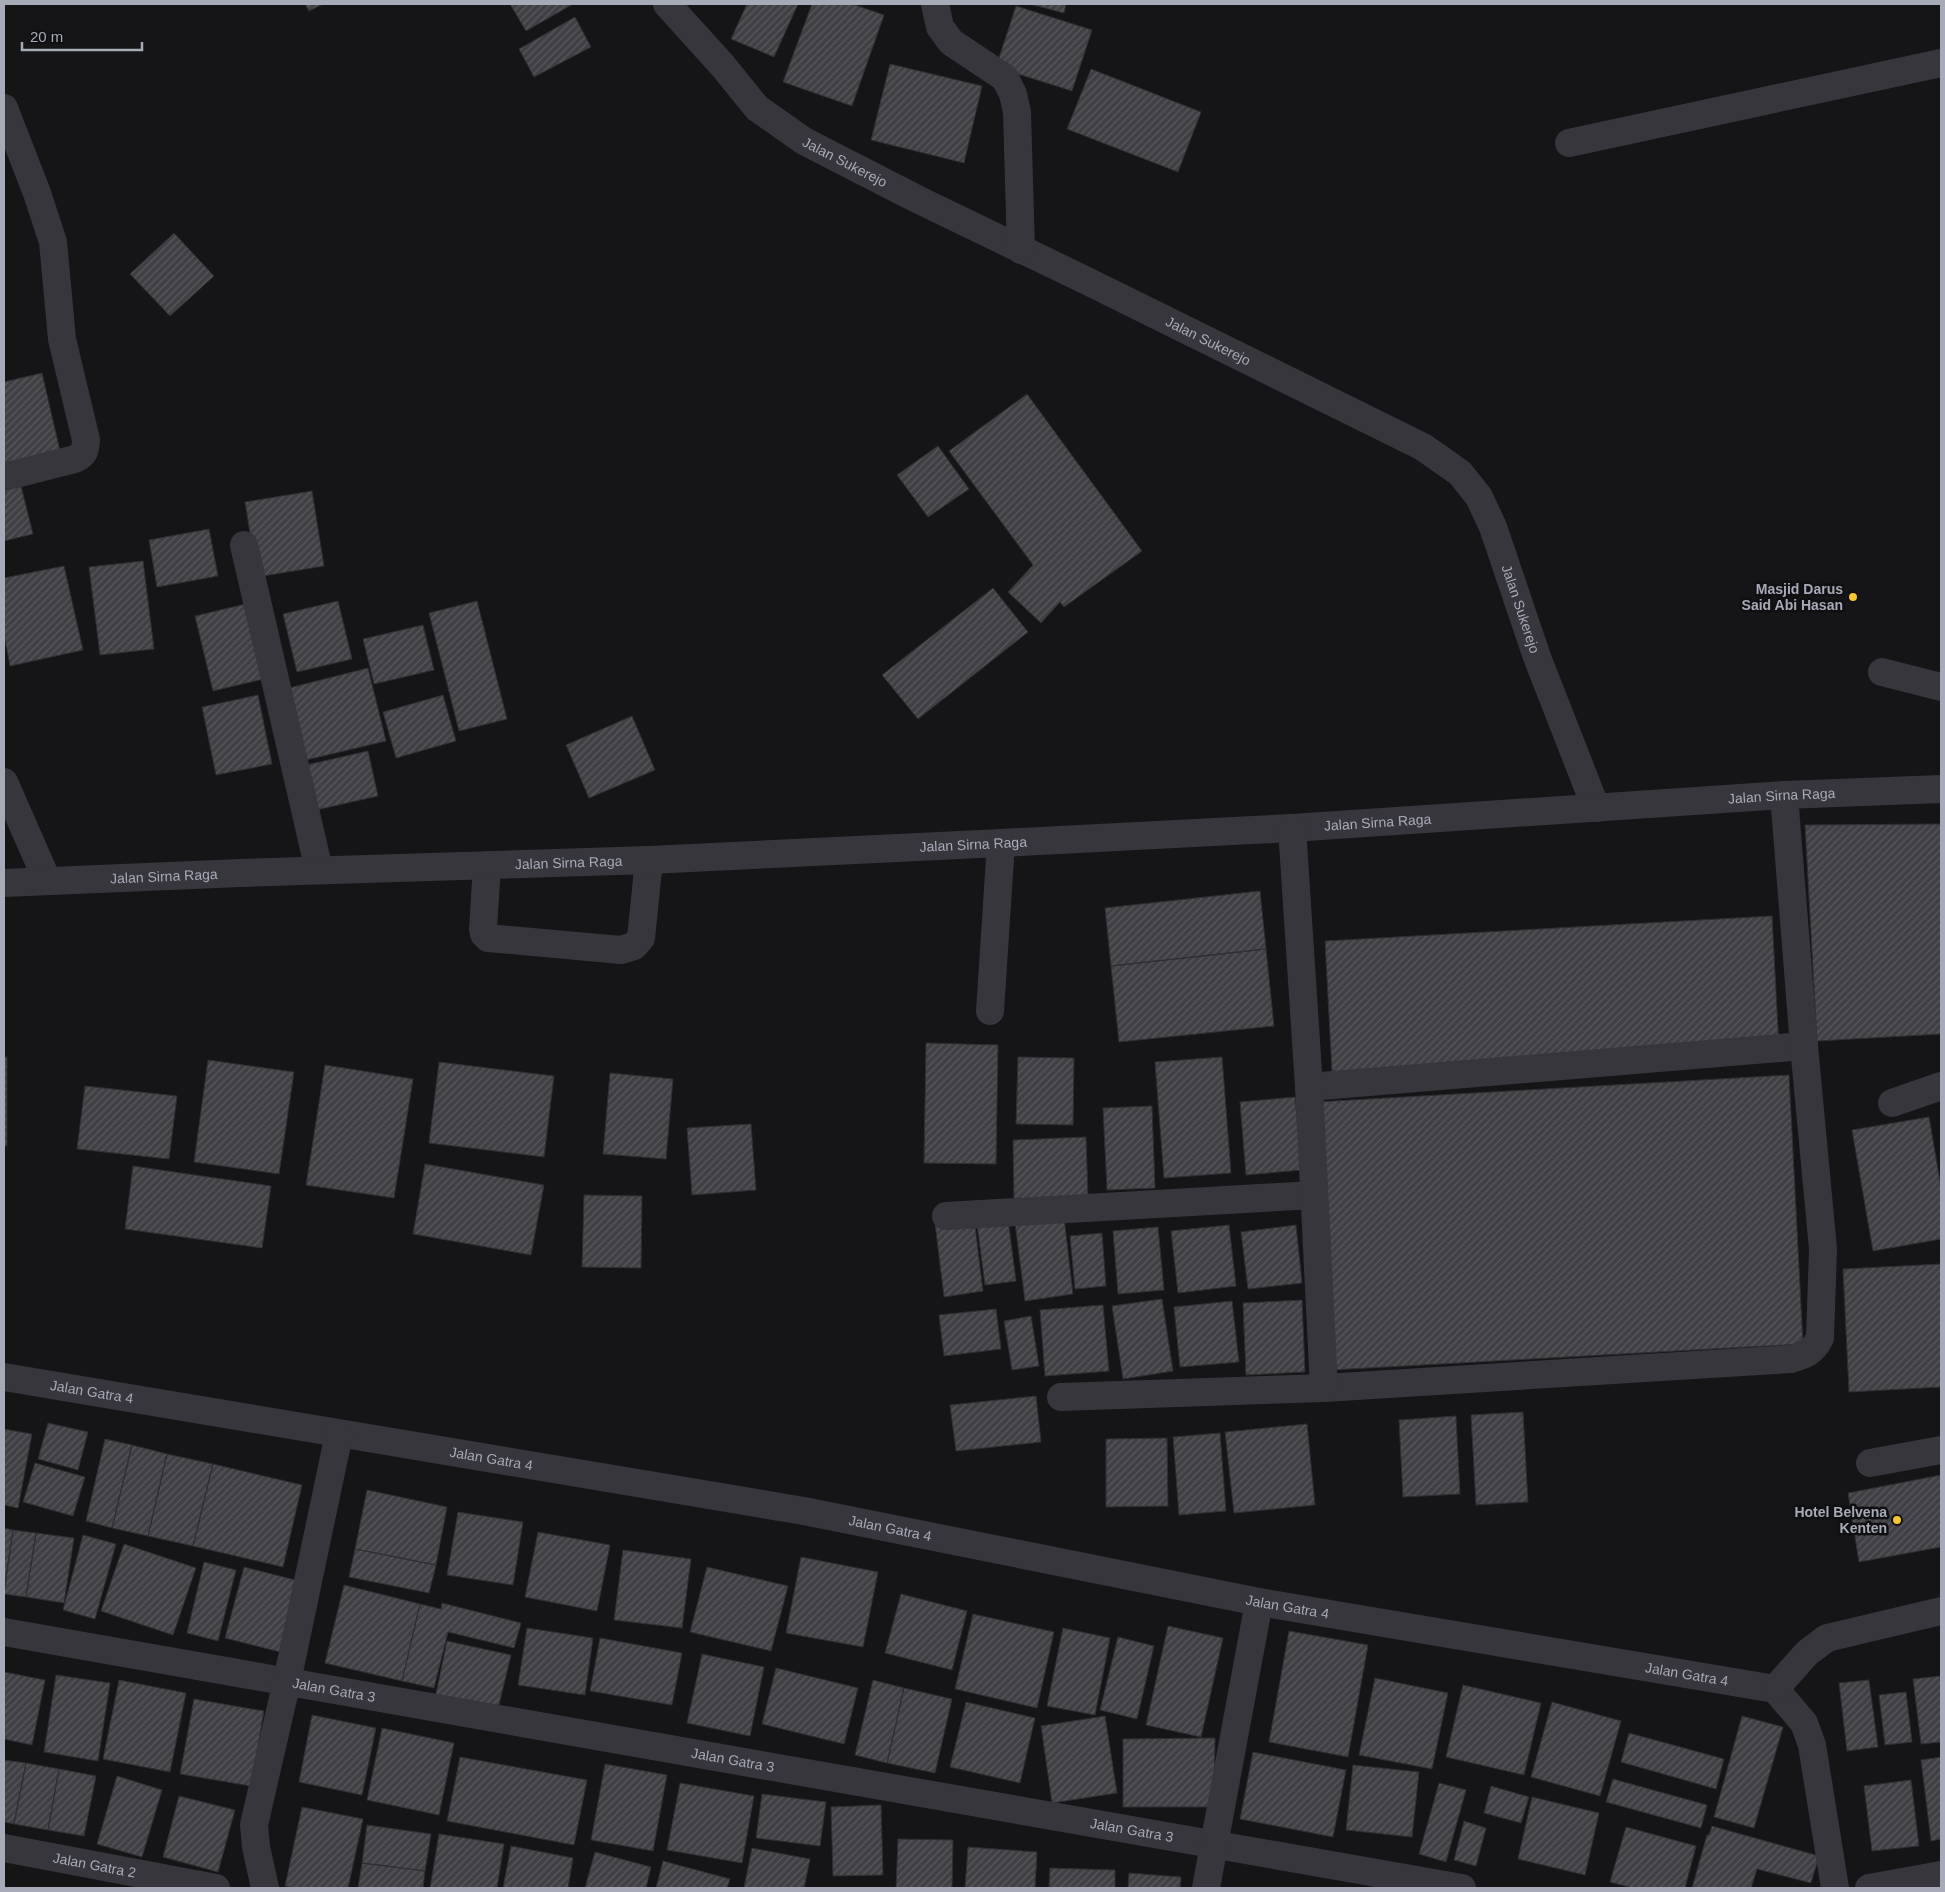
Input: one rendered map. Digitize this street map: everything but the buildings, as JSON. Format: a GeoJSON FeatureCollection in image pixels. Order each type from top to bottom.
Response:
{"type":"FeatureCollection","features":[{"type":"Feature","properties":{"kind":"street","name":"Jalan Sukerejo"},"geometry":{"type":"LineString","coordinates":[[666,4],[723,66],[757,108],[804,141],[917,200],[1423,447],[1460,473],[1479,497],[1494,527],[1538,657],[1596,808]]}},
{"type":"Feature","properties":{"kind":"street"},"geometry":{"type":"LineString","coordinates":[[935,4],[940,27],[951,42],[1005,78],[1013,94],[1017,112],[1021,250]]}},
{"type":"Feature","properties":{"kind":"street"},"geometry":{"type":"LineString","coordinates":[[1569,143],[1941,63]]}},
{"type":"Feature","properties":{"kind":"street"},"geometry":{"type":"LineString","coordinates":[[4,108],[37,193],[53,242],[62,339],[86,440],[86,451],[82,456],[75,459],[4,477]]}},
{"type":"Feature","properties":{"kind":"street"},"geometry":{"type":"LineString","coordinates":[[244,545],[319,870]]}},
{"type":"Feature","properties":{"kind":"street"},"geometry":{"type":"LineString","coordinates":[[1882,672],[1941,687]]}},
{"type":"Feature","properties":{"kind":"street"},"geometry":{"type":"LineString","coordinates":[[4,782],[47,880]]}},
{"type":"Feature","properties":{"kind":"street","name":"Jalan Sirna Raga"},"geometry":{"type":"LineString","coordinates":[[4,883],[319,870],[649,860],[1292,828],[1784,795],[1941,788]]}},
{"type":"Feature","properties":{"kind":"street"},"geometry":{"type":"LineString","coordinates":[[1061,1396],[1324,1388],[1791,1359],[1808,1354],[1816,1347],[1820,1338],[1823,1250],[1804,1046],[1784,795]]}},
{"type":"Feature","properties":{"kind":"street"},"geometry":{"type":"LineString","coordinates":[[1292,828],[1309,1087],[1324,1388]]}},
{"type":"Feature","properties":{"kind":"street"},"geometry":{"type":"LineString","coordinates":[[990,1011],[1001,842]]}},
{"type":"Feature","properties":{"kind":"street"},"geometry":{"type":"LineString","coordinates":[[487,865],[482,929],[488,938],[621,950],[634,946],[641,938],[649,860]]}},
{"type":"Feature","properties":{"kind":"street"},"geometry":{"type":"LineString","coordinates":[[1309,1087],[1804,1046]]}},
{"type":"Feature","properties":{"kind":"street"},"geometry":{"type":"LineString","coordinates":[[1892,1103],[1941,1086]]}},
{"type":"Feature","properties":{"kind":"street"},"geometry":{"type":"LineString","coordinates":[[946,1216],[1314,1195]]}},
{"type":"Feature","properties":{"kind":"street","name":"Jalan Gatra 4"},"geometry":{"type":"LineString","coordinates":[[4,1377],[804,1511],[1260,1602],[1783,1698]]}},
{"type":"Feature","properties":{"kind":"street"},"geometry":{"type":"LineString","coordinates":[[265,1888],[256,1847],[254,1825],[288,1681],[338,1434]]}},
{"type":"Feature","properties":{"kind":"street"},"geometry":{"type":"LineString","coordinates":[[1870,1463],[1941,1450]]}},
{"type":"Feature","properties":{"kind":"street"},"geometry":{"type":"LineString","coordinates":[[1206,1888],[1260,1602]]}},
{"type":"Feature","properties":{"kind":"street"},"geometry":{"type":"LineString","coordinates":[[1835,1888],[1812,1745],[1804,1723],[1783,1698],[1807,1654],[1827,1638],[1941,1611]]}},
{"type":"Feature","properties":{"kind":"street","name":"Jalan Gatra 3"},"geometry":{"type":"LineString","coordinates":[[4,1632],[1462,1888]]}},
{"type":"Feature","properties":{"kind":"street","name":"Jalan Gatra 2"},"geometry":{"type":"LineString","coordinates":[[4,1848],[216,1888]]}},
{"type":"Feature","properties":{"kind":"street"},"geometry":{"type":"LineString","coordinates":[[1869,1888],[1941,1875]]}},
{"type":"Feature","properties":{"kind":"place","name":"Masjid Darus Said Abi Hasan"},"geometry":{"type":"Point","coordinates":[1853,597]}},
{"type":"Feature","properties":{"kind":"place","name":"Hotel Belvena Kenten"},"geometry":{"type":"Point","coordinates":[1897,1520]}}]}
